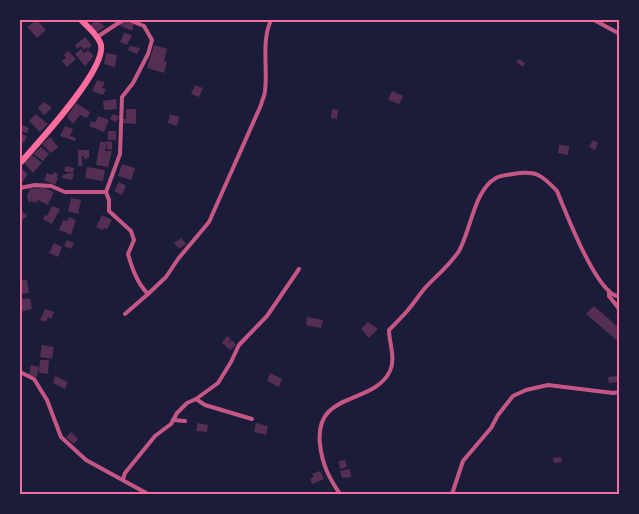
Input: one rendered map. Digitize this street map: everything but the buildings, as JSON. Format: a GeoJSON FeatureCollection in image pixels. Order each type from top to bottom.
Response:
{"type":"FeatureCollection","features":[{"type":"Feature","properties":{"kind":"main road"},"geometry":{"type":"LineString","coordinates":[[20,162],[56,123],[98,63],[102,50],[101,41],[81,20]]}},
{"type":"Feature","properties":{"kind":"street"},"geometry":{"type":"LineString","coordinates":[[96,37],[123,20]]}},
{"type":"Feature","properties":{"kind":"street"},"geometry":{"type":"LineString","coordinates":[[129,20],[144,26],[152,40],[148,54],[133,83],[122,97],[120,154],[106,192],[109,211],[131,231],[134,240],[128,254],[141,287],[148,294]]}},
{"type":"Feature","properties":{"kind":"street"},"geometry":{"type":"LineString","coordinates":[[125,314],[166,277],[209,222],[265,92],[265,57],[268,26],[271,20]]}},
{"type":"Feature","properties":{"kind":"street"},"geometry":{"type":"LineString","coordinates":[[594,20],[620,34]]}},
{"type":"Feature","properties":{"kind":"street"},"geometry":{"type":"LineString","coordinates":[[340,495],[328,478],[321,459],[319,438],[321,421],[327,411],[385,380],[391,369],[393,358],[389,330],[425,288],[447,267],[460,249],[479,197],[487,184],[497,177],[531,172],[550,183],[557,191],[600,280],[620,297]]}},
{"type":"Feature","properties":{"kind":"street"},"geometry":{"type":"LineString","coordinates":[[20,188],[35,185],[51,186],[65,192],[106,192]]}},
{"type":"Feature","properties":{"kind":"street"},"geometry":{"type":"LineString","coordinates":[[123,480],[125,473],[155,436],[171,424],[177,413],[187,403],[218,383],[239,345],[267,316],[299,269]]}},
{"type":"Feature","properties":{"kind":"street"},"geometry":{"type":"LineString","coordinates":[[609,290],[609,296],[620,310]]}},
{"type":"Feature","properties":{"kind":"street"},"geometry":{"type":"LineString","coordinates":[[20,372],[34,379],[47,400],[61,437],[86,460],[148,495]]}},
{"type":"Feature","properties":{"kind":"street"},"geometry":{"type":"LineString","coordinates":[[452,495],[463,461],[491,428],[513,396],[526,390],[548,386],[620,392]]}},
{"type":"Feature","properties":{"kind":"street"},"geometry":{"type":"LineString","coordinates":[[196,399],[205,405],[252,419]]}},
{"type":"Feature","properties":{"kind":"street"},"geometry":{"type":"LineString","coordinates":[[173,420],[185,421]]}}]}
